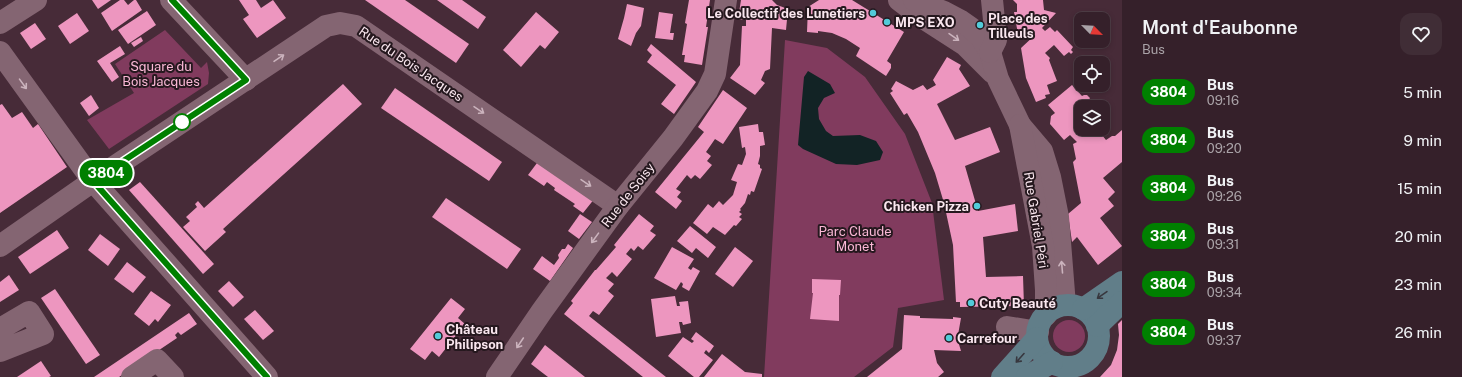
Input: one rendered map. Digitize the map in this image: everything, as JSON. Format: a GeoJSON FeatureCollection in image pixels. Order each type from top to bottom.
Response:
{"type":"FeatureCollection","features":[{"type":"Feature","properties":{"kind":"main road"},"geometry":{"type":"LineString","coordinates":[[1002,377],[1054,320],[1122,282]]}},
{"type":"Feature","properties":{"kind":"main road"},"geometry":{"type":"LineString","coordinates":[[1097,326],[1122,302]]}},
{"type":"Feature","properties":{"kind":"main road"},"geometry":{"type":"LineString","coordinates":[[1089,313],[1097,326],[1098,339],[1095,351],[1080,371],[1052,362],[1045,356],[1040,348],[1054,320],[1089,313]]}},
{"type":"Feature","properties":{"kind":"main road"},"geometry":{"type":"LineString","coordinates":[[1027,377],[1052,362]]}},
{"type":"Feature","properties":{"kind":"street"},"geometry":{"type":"LineString","coordinates":[[0,23],[36,0]]}},
{"type":"Feature","properties":{"kind":"street"},"geometry":{"type":"LineString","coordinates":[[171,0],[246,80]]}},
{"type":"Feature","properties":{"kind":"street","name":"Rue de Soisy"},"geometry":{"type":"LineString","coordinates":[[497,377],[542,311],[618,206],[673,138],[707,91],[716,74],[726,0]]}},
{"type":"Feature","properties":{"kind":"street"},"geometry":{"type":"LineString","coordinates":[[899,0],[920,16],[965,45],[987,57]]}},
{"type":"Feature","properties":{"kind":"street"},"geometry":{"type":"LineString","coordinates":[[914,0],[949,6],[981,37],[987,57]]}},
{"type":"Feature","properties":{"kind":"street"},"geometry":{"type":"LineString","coordinates":[[987,57],[996,40],[992,0]]}},
{"type":"Feature","properties":{"kind":"street","name":"Rue du Bois Jacques"},"geometry":{"type":"LineString","coordinates":[[0,246],[93,181],[326,26],[340,23],[356,26],[618,206]]}},
{"type":"Feature","properties":{"kind":"street"},"geometry":{"type":"LineString","coordinates":[[0,52],[93,181],[257,374]]}},
{"type":"Feature","properties":{"kind":"street","name":"Rue Gabriel Péri"},"geometry":{"type":"LineString","coordinates":[[987,57],[1020,125],[1042,151],[1050,177],[1058,224],[1054,320]]}},
{"type":"Feature","properties":{"kind":"street"},"geometry":{"type":"LineString","coordinates":[[0,329],[29,312],[43,334],[0,351]]}},
{"type":"Feature","properties":{"kind":"street"},"geometry":{"type":"LineString","coordinates":[[1007,327],[1054,320]]}},
{"type":"Feature","properties":{"kind":"street"},"geometry":{"type":"LineString","coordinates":[[132,377],[157,360],[172,377]]}},
{"type":"Feature","properties":{"kind":"green space","name":"Square du Bois Jacques"},"geometry":{"type":"Polygon","coordinates":[[[165,30],[201,68],[207,62],[209,73],[208,84],[109,149],[87,120],[134,93],[115,64],[165,30]]]}},
{"type":"Feature","properties":{"kind":"green space","name":"Parc Claude Monet"},"geometry":{"type":"Polygon","coordinates":[[[785,40],[827,48],[865,77],[905,134],[932,203],[944,300],[898,308],[893,347],[854,377],[764,377],[785,40]]]}},
{"type":"Feature","properties":{"kind":"green space"},"geometry":{"type":"Polygon","coordinates":[[[1066,320],[1072,320],[1082,327],[1085,336],[1084,342],[1078,349],[1072,352],[1066,352],[1056,345],[1053,339],[1053,333],[1060,323],[1066,320]]]}},
{"type":"Feature","properties":{"kind":"shaded area"},"geometry":{"type":"Polygon","coordinates":[[[808,71],[830,84],[835,93],[824,98],[818,108],[819,119],[826,131],[833,136],[860,135],[876,141],[883,152],[880,160],[857,165],[836,164],[803,149],[798,145],[804,77],[808,71]]]}},
{"type":"Feature","properties":{"kind":"building"},"geometry":{"type":"Polygon","coordinates":[[[92,0],[111,0],[98,9],[92,0]]]}},
{"type":"Feature","properties":{"kind":"building"},"geometry":{"type":"Polygon","coordinates":[[[120,0],[124,0],[128,5],[136,0],[142,10],[112,31],[101,13],[120,0]]]}},
{"type":"Feature","properties":{"kind":"building"},"geometry":{"type":"Polygon","coordinates":[[[239,0],[256,0],[261,8],[273,0],[286,18],[257,38],[243,19],[249,15],[239,0]]]}},
{"type":"Feature","properties":{"kind":"building"},"geometry":{"type":"Polygon","coordinates":[[[365,0],[405,0],[469,44],[456,63],[365,0]]]}},
{"type":"Feature","properties":{"kind":"building"},"geometry":{"type":"Polygon","coordinates":[[[437,0],[462,0],[486,17],[478,29],[437,0]]]}},
{"type":"Feature","properties":{"kind":"building"},"geometry":{"type":"Polygon","coordinates":[[[689,0],[710,0],[706,27],[708,27],[702,65],[684,62],[685,55],[682,55],[689,0]]]}},
{"type":"Feature","properties":{"kind":"building"},"geometry":{"type":"Polygon","coordinates":[[[741,0],[772,0],[777,5],[788,9],[786,30],[772,28],[770,69],[765,71],[761,80],[765,83],[755,95],[730,78],[740,65],[742,26],[746,26],[746,20],[738,19],[741,0]]]}},
{"type":"Feature","properties":{"kind":"building"},"geometry":{"type":"Polygon","coordinates":[[[819,0],[852,0],[904,32],[887,61],[891,64],[891,68],[886,76],[856,56],[860,48],[846,39],[832,33],[818,31],[818,33],[807,32],[808,7],[819,0]]]}},
{"type":"Feature","properties":{"kind":"building"},"geometry":{"type":"Polygon","coordinates":[[[1013,0],[1043,0],[1044,10],[1056,13],[1042,28],[1045,31],[1050,27],[1055,32],[1057,30],[1073,47],[1071,50],[1073,52],[1071,54],[1069,52],[1064,56],[1054,45],[1045,53],[1050,58],[1049,60],[1057,81],[1047,85],[1050,94],[1045,95],[1046,98],[1036,102],[1026,78],[1021,48],[1035,35],[1030,30],[1018,34],[1014,12],[1017,12],[1017,4],[1013,0]]]}},
{"type":"Feature","properties":{"kind":"building"},"geometry":{"type":"Polygon","coordinates":[[[627,4],[644,8],[641,26],[636,33],[631,46],[618,39],[627,4]]]}},
{"type":"Feature","properties":{"kind":"building"},"geometry":{"type":"Polygon","coordinates":[[[147,11],[156,25],[128,44],[118,30],[147,11]]]}},
{"type":"Feature","properties":{"kind":"building"},"geometry":{"type":"Polygon","coordinates":[[[536,12],[559,32],[545,49],[540,45],[521,67],[503,50],[536,12]]]}},
{"type":"Feature","properties":{"kind":"building"},"geometry":{"type":"Polygon","coordinates":[[[659,12],[673,14],[670,33],[674,33],[673,40],[655,38],[659,12]]]}},
{"type":"Feature","properties":{"kind":"building"},"geometry":{"type":"Polygon","coordinates":[[[77,13],[89,31],[70,44],[58,26],[77,13]]]}},
{"type":"Feature","properties":{"kind":"building"},"geometry":{"type":"Polygon","coordinates":[[[35,23],[46,39],[31,49],[20,33],[35,23]]]}},
{"type":"Feature","properties":{"kind":"building"},"geometry":{"type":"Polygon","coordinates":[[[141,37],[143,41],[134,47],[131,43],[141,37]]]}},
{"type":"Feature","properties":{"kind":"building"},"geometry":{"type":"Polygon","coordinates":[[[651,44],[696,82],[674,114],[661,104],[676,85],[647,62],[652,55],[647,50],[651,44]]]}},
{"type":"Feature","properties":{"kind":"building"},"geometry":{"type":"Polygon","coordinates":[[[120,46],[125,54],[110,63],[119,77],[112,82],[97,61],[120,46]]]}},
{"type":"Feature","properties":{"kind":"building"},"geometry":{"type":"Polygon","coordinates":[[[947,57],[961,65],[959,69],[970,86],[937,104],[955,140],[990,127],[1000,152],[965,166],[978,211],[1015,204],[1018,231],[983,237],[986,277],[1023,276],[1024,306],[960,307],[960,302],[956,302],[953,245],[944,203],[935,173],[918,132],[907,113],[904,115],[890,93],[893,91],[891,89],[896,81],[913,90],[923,85],[927,90],[936,85],[933,80],[947,57]]]}},
{"type":"Feature","properties":{"kind":"building"},"geometry":{"type":"Polygon","coordinates":[[[343,84],[362,104],[223,229],[226,232],[205,251],[183,227],[190,221],[186,217],[197,207],[195,204],[198,201],[204,208],[343,84]]]}},
{"type":"Feature","properties":{"kind":"building"},"geometry":{"type":"Polygon","coordinates":[[[1072,85],[1074,87],[1074,92],[1078,92],[1082,96],[1087,95],[1090,98],[1089,100],[1074,100],[1074,136],[1103,136],[1106,140],[1112,136],[1115,136],[1122,130],[1122,162],[1103,178],[1115,192],[1108,199],[1114,206],[1100,218],[1122,246],[1098,265],[1077,237],[1072,242],[1068,214],[1081,203],[1073,162],[1076,159],[1073,144],[1077,142],[1070,135],[1064,140],[1050,124],[1051,116],[1055,113],[1048,105],[1072,85]]]}},
{"type":"Feature","properties":{"kind":"building"},"geometry":{"type":"Polygon","coordinates":[[[395,88],[502,162],[489,181],[381,108],[395,88]]]}},
{"type":"Feature","properties":{"kind":"building"},"geometry":{"type":"Polygon","coordinates":[[[723,90],[747,108],[723,144],[715,139],[706,152],[711,156],[707,161],[712,165],[700,179],[695,175],[691,179],[687,175],[676,189],[681,192],[677,197],[682,201],[676,209],[655,192],[704,132],[698,127],[723,90]]]}},
{"type":"Feature","properties":{"kind":"building"},"geometry":{"type":"Polygon","coordinates":[[[91,95],[99,108],[89,116],[80,103],[91,95]]]}},
{"type":"Feature","properties":{"kind":"building"},"geometry":{"type":"Polygon","coordinates":[[[2,104],[12,118],[22,112],[33,128],[38,124],[67,167],[0,213],[0,105],[2,104]]]}},
{"type":"Feature","properties":{"kind":"building"},"geometry":{"type":"Polygon","coordinates":[[[758,124],[759,132],[763,132],[765,145],[760,146],[758,164],[762,169],[754,192],[751,191],[750,195],[748,194],[745,203],[740,209],[741,210],[739,212],[742,214],[739,217],[742,219],[725,235],[713,227],[707,234],[693,223],[708,204],[713,208],[719,201],[723,205],[733,195],[737,182],[731,180],[738,164],[742,165],[746,154],[745,147],[742,148],[739,127],[758,124]]]}},
{"type":"Feature","properties":{"kind":"building"},"geometry":{"type":"Polygon","coordinates":[[[540,159],[595,198],[583,213],[573,206],[575,204],[554,190],[555,188],[547,182],[544,186],[528,175],[540,159]]]}},
{"type":"Feature","properties":{"kind":"building"},"geometry":{"type":"Polygon","coordinates":[[[140,182],[214,264],[203,274],[129,190],[140,182]]]}},
{"type":"Feature","properties":{"kind":"building"},"geometry":{"type":"Polygon","coordinates":[[[446,198],[521,249],[507,269],[432,217],[446,198]]]}},
{"type":"Feature","properties":{"kind":"building"},"geometry":{"type":"Polygon","coordinates":[[[580,214],[592,222],[579,239],[568,231],[580,214]]]}},
{"type":"Feature","properties":{"kind":"building"},"geometry":{"type":"Polygon","coordinates":[[[639,214],[654,226],[650,231],[656,235],[643,250],[638,246],[634,251],[631,248],[626,254],[632,259],[617,277],[612,272],[606,278],[614,284],[608,291],[614,296],[599,315],[593,311],[589,316],[666,377],[643,377],[564,314],[573,303],[571,301],[595,270],[616,247],[614,245],[639,214]]]}},
{"type":"Feature","properties":{"kind":"building"},"geometry":{"type":"Polygon","coordinates":[[[690,226],[716,247],[708,258],[696,248],[692,253],[677,241],[690,226]]]}},
{"type":"Feature","properties":{"kind":"building"},"geometry":{"type":"Polygon","coordinates":[[[57,230],[69,248],[30,274],[18,257],[57,230]]]}},
{"type":"Feature","properties":{"kind":"building"},"geometry":{"type":"Polygon","coordinates":[[[100,234],[120,249],[108,266],[88,250],[100,234]]]}},
{"type":"Feature","properties":{"kind":"building"},"geometry":{"type":"Polygon","coordinates":[[[568,244],[573,248],[550,281],[533,269],[542,256],[554,265],[559,258],[558,255],[562,249],[565,249],[568,244]]]}},
{"type":"Feature","properties":{"kind":"building"},"geometry":{"type":"Polygon","coordinates":[[[672,247],[694,259],[688,268],[691,270],[693,267],[700,271],[689,291],[682,287],[683,284],[681,282],[676,290],[654,278],[672,247]]]}},
{"type":"Feature","properties":{"kind":"building"},"geometry":{"type":"Polygon","coordinates":[[[735,247],[753,261],[733,287],[715,274],[735,247]]]}},
{"type":"Feature","properties":{"kind":"building"},"geometry":{"type":"Polygon","coordinates":[[[127,262],[146,277],[133,293],[114,279],[127,262]]]}},
{"type":"Feature","properties":{"kind":"building"},"geometry":{"type":"Polygon","coordinates":[[[9,275],[19,290],[0,302],[0,282],[9,275]]]}},
{"type":"Feature","properties":{"kind":"building"},"geometry":{"type":"Polygon","coordinates":[[[812,279],[841,280],[839,295],[839,321],[810,319],[813,293],[812,279]]]}},
{"type":"Feature","properties":{"kind":"building"},"geometry":{"type":"Polygon","coordinates":[[[229,281],[244,297],[233,307],[218,291],[229,281]]]}},
{"type":"Feature","properties":{"kind":"building"},"geometry":{"type":"Polygon","coordinates":[[[55,289],[100,355],[86,364],[41,298],[55,289]]]}},
{"type":"Feature","properties":{"kind":"building"},"geometry":{"type":"Polygon","coordinates":[[[151,291],[171,305],[158,322],[155,319],[149,326],[134,314],[151,291]]]}},
{"type":"Feature","properties":{"kind":"building"},"geometry":{"type":"Polygon","coordinates":[[[675,296],[677,306],[680,306],[679,302],[688,301],[691,323],[683,325],[682,322],[679,322],[681,333],[656,337],[651,299],[675,296]]]}},
{"type":"Feature","properties":{"kind":"building","name":"Château Philipson"},"geometry":{"type":"Polygon","coordinates":[[[451,298],[465,309],[458,318],[465,324],[439,357],[432,351],[425,360],[410,349],[451,298]]]}},
{"type":"Feature","properties":{"kind":"building"},"geometry":{"type":"Polygon","coordinates":[[[255,310],[274,331],[263,340],[244,319],[255,310]]]}},
{"type":"Feature","properties":{"kind":"building"},"geometry":{"type":"Polygon","coordinates":[[[189,313],[197,324],[181,335],[178,332],[175,335],[177,338],[119,377],[94,377],[189,313]]]}},
{"type":"Feature","properties":{"kind":"building"},"geometry":{"type":"Polygon","coordinates":[[[904,315],[920,316],[920,318],[961,318],[958,341],[961,351],[934,350],[937,363],[944,372],[938,377],[867,377],[902,349],[904,315]]]}},
{"type":"Feature","properties":{"kind":"building"},"geometry":{"type":"Polygon","coordinates":[[[1122,320],[1122,377],[1100,377],[1111,365],[1117,350],[1119,335],[1118,324],[1122,320]]]}},
{"type":"Feature","properties":{"kind":"building"},"geometry":{"type":"Polygon","coordinates":[[[696,332],[714,346],[709,353],[706,350],[704,353],[713,360],[699,377],[694,377],[668,356],[683,337],[692,343],[694,341],[691,339],[696,332]]]}},
{"type":"Feature","properties":{"kind":"building"},"geometry":{"type":"Polygon","coordinates":[[[545,345],[585,377],[548,377],[531,364],[545,345]]]}},
{"type":"Feature","properties":{"kind":"building"},"geometry":{"type":"Polygon","coordinates":[[[722,354],[745,372],[762,374],[762,377],[704,377],[722,354]]]}},
{"type":"Feature","properties":{"kind":"building"},"geometry":{"type":"Polygon","coordinates":[[[41,361],[51,376],[17,377],[41,361]]]}},
{"type":"Feature","properties":{"kind":"bus line","name":"3804"},"geometry":{"type":"LineString","coordinates":[[172,0],[246,80],[93,181],[267,377]]}},
{"type":"Feature","properties":{"kind":"place","name":"Le Collectif des Lunetiers"},"geometry":{"type":"Point","coordinates":[873,13]}},
{"type":"Feature","properties":{"kind":"place","name":"MPS EXO"},"geometry":{"type":"Point","coordinates":[887,22]}},
{"type":"Feature","properties":{"kind":"place","name":"Place des Tilleuls"},"geometry":{"type":"Point","coordinates":[980,25]}},
{"type":"Feature","properties":{"kind":"place","name":"Chicken Pizza"},"geometry":{"type":"Point","coordinates":[977,206]}},
{"type":"Feature","properties":{"kind":"place","name":"Cuty Beauté"},"geometry":{"type":"Point","coordinates":[971,303]}},
{"type":"Feature","properties":{"kind":"place","name":"Château Philipson"},"geometry":{"type":"Point","coordinates":[438,336]}},
{"type":"Feature","properties":{"kind":"place","name":"Carrefour"},"geometry":{"type":"Point","coordinates":[949,338]}}]}
